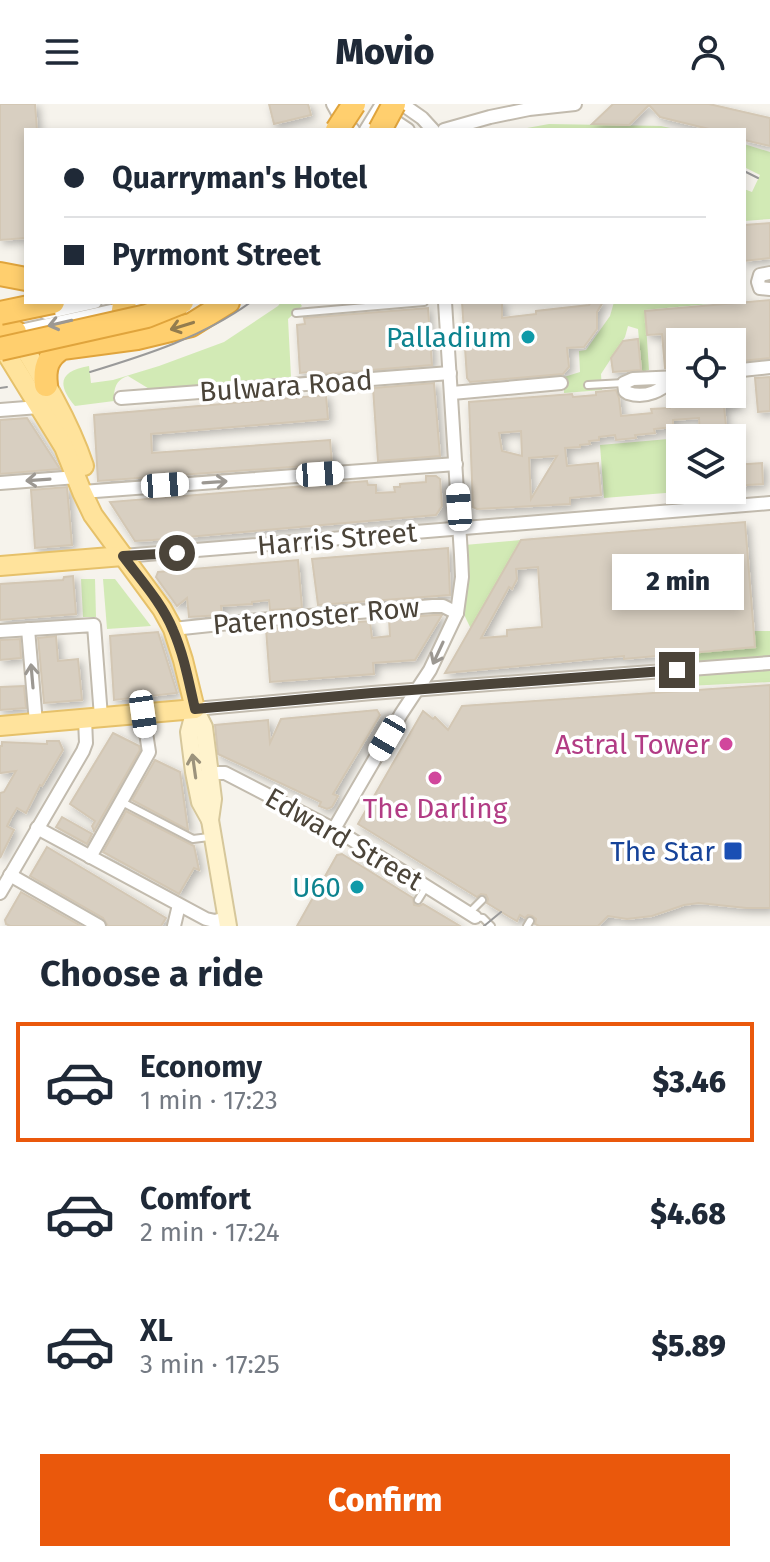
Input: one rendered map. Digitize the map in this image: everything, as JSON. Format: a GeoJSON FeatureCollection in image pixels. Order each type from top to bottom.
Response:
{"type":"FeatureCollection","features":[{"type":"Feature","properties":{"kind":"highway"},"geometry":{"type":"LineString","coordinates":[[348,128],[354,104]]}},
{"type":"Feature","properties":{"kind":"highway"},"geometry":{"type":"LineString","coordinates":[[351,128],[386,114]]}},
{"type":"Feature","properties":{"kind":"highway"},"geometry":{"type":"LineString","coordinates":[[0,274],[24,279]]}},
{"type":"Feature","properties":{"kind":"highway"},"geometry":{"type":"LineString","coordinates":[[3,328],[49,304]]}},
{"type":"Feature","properties":{"kind":"highway"},"geometry":{"type":"LineString","coordinates":[[3,328],[147,316],[177,304]]}},
{"type":"Feature","properties":{"kind":"highway"},"geometry":{"type":"LineString","coordinates":[[46,385],[47,363],[62,348],[137,338],[191,325],[225,304]]}},
{"type":"Feature","properties":{"kind":"highway"},"geometry":{"type":"LineString","coordinates":[[124,307],[128,333],[137,338]]}},
{"type":"Feature","properties":{"kind":"main road"},"geometry":{"type":"LineString","coordinates":[[3,328],[46,385],[73,435],[84,487]]}},
{"type":"Feature","properties":{"kind":"main road"},"geometry":{"type":"LineString","coordinates":[[0,726],[195,709],[173,629],[162,609],[104,532],[64,447],[39,407],[3,328]]}},
{"type":"Feature","properties":{"kind":"main road","name":"Harris Street"},"geometry":{"type":"LineString","coordinates":[[0,566],[123,556]]}},
{"type":"Feature","properties":{"kind":"street"},"geometry":{"type":"LineString","coordinates":[[333,104],[347,128]]}},
{"type":"Feature","properties":{"kind":"street"},"geometry":{"type":"LineString","coordinates":[[368,128],[402,104],[431,128]]}},
{"type":"Feature","properties":{"kind":"street"},"geometry":{"type":"LineString","coordinates":[[451,128],[529,109],[575,104]]}},
{"type":"Feature","properties":{"kind":"street"},"geometry":{"type":"LineString","coordinates":[[386,114],[405,128]]}},
{"type":"Feature","properties":{"kind":"street"},"geometry":{"type":"LineString","coordinates":[[770,273],[760,275],[758,282],[760,288],[770,289]]}},
{"type":"Feature","properties":{"kind":"street"},"geometry":{"type":"LineString","coordinates":[[334,829],[430,670],[457,613],[462,577],[445,304]]}},
{"type":"Feature","properties":{"kind":"street"},"geometry":{"type":"LineString","coordinates":[[3,328],[124,307]]}},
{"type":"Feature","properties":{"kind":"street"},"geometry":{"type":"LineString","coordinates":[[3,328],[124,307]]}},
{"type":"Feature","properties":{"kind":"street"},"geometry":{"type":"LineString","coordinates":[[746,370],[770,367]]}},
{"type":"Feature","properties":{"kind":"street","name":"Bulwara Road"},"geometry":{"type":"LineString","coordinates":[[121,398],[450,373]]}},
{"type":"Feature","properties":{"kind":"street"},"geometry":{"type":"LineString","coordinates":[[624,383],[633,379],[666,378]]}},
{"type":"Feature","properties":{"kind":"street"},"geometry":{"type":"LineString","coordinates":[[452,393],[561,383]]}},
{"type":"Feature","properties":{"kind":"street"},"geometry":{"type":"LineString","coordinates":[[0,410],[39,407]]}},
{"type":"Feature","properties":{"kind":"street"},"geometry":{"type":"LineString","coordinates":[[0,483],[84,487],[456,464]]}},
{"type":"Feature","properties":{"kind":"street","name":"Harris Street"},"geometry":{"type":"LineString","coordinates":[[123,556],[770,503]]}},
{"type":"Feature","properties":{"kind":"street","name":"Paternoster Row"},"geometry":{"type":"LineString","coordinates":[[173,629],[433,606],[443,606],[457,613]]}},
{"type":"Feature","properties":{"kind":"street"},"geometry":{"type":"LineString","coordinates":[[0,631],[94,625],[93,718],[86,743],[0,893]]}},
{"type":"Feature","properties":{"kind":"street"},"geometry":{"type":"LineString","coordinates":[[28,629],[36,723]]}},
{"type":"Feature","properties":{"kind":"street"},"geometry":{"type":"LineString","coordinates":[[195,709],[770,663]]}},
{"type":"Feature","properties":{"kind":"street"},"geometry":{"type":"LineString","coordinates":[[195,709],[204,727],[213,799],[211,828]]}},
{"type":"Feature","properties":{"kind":"street"},"geometry":{"type":"LineString","coordinates":[[37,828],[206,919],[227,922],[211,828],[200,802],[194,772],[189,732],[195,709]]}},
{"type":"Feature","properties":{"kind":"street"},"geometry":{"type":"LineString","coordinates":[[90,857],[149,752],[143,714]]}},
{"type":"Feature","properties":{"kind":"street","name":"Edward Street"},"geometry":{"type":"LineString","coordinates":[[210,773],[225,773],[334,829],[472,915]]}},
{"type":"Feature","properties":{"kind":"street"},"geometry":{"type":"LineString","coordinates":[[10,875],[99,926]]}},
{"type":"Feature","properties":{"kind":"street"},"geometry":{"type":"LineString","coordinates":[[174,926],[179,905]]}},
{"type":"Feature","properties":{"kind":"lane"},"geometry":{"type":"LineString","coordinates":[[347,104],[348,128]]}},
{"type":"Feature","properties":{"kind":"lane"},"geometry":{"type":"LineString","coordinates":[[296,313],[401,304]]}},
{"type":"Feature","properties":{"kind":"lane"},"geometry":{"type":"LineString","coordinates":[[588,385],[624,383]]}},
{"type":"Feature","properties":{"kind":"lane"},"geometry":{"type":"LineString","coordinates":[[122,802],[193,839],[211,828]]}},
{"type":"Feature","properties":{"kind":"lane"},"geometry":{"type":"LineString","coordinates":[[418,900],[426,886]]}},
{"type":"Feature","properties":{"kind":"lane"},"geometry":{"type":"LineString","coordinates":[[482,900],[472,915],[483,918],[491,926]]}},
{"type":"Feature","properties":{"kind":"green space"},"geometry":{"type":"Polygon","coordinates":[[[549,124],[670,128],[527,128],[549,124]]]}},
{"type":"Feature","properties":{"kind":"green space"},"geometry":{"type":"Polygon","coordinates":[[[746,145],[770,152],[770,219],[746,221],[746,190],[752,192],[760,175],[746,168],[746,145]]]}},
{"type":"Feature","properties":{"kind":"green space"},"geometry":{"type":"Polygon","coordinates":[[[613,304],[710,304],[645,310],[649,370],[642,372],[638,329],[628,326],[625,337],[601,374],[602,390],[564,393],[564,377],[580,372],[579,351],[586,350],[610,316],[613,304]]]}},
{"type":"Feature","properties":{"kind":"green space"},"geometry":{"type":"Polygon","coordinates":[[[278,306],[302,306],[288,319],[291,377],[151,390],[128,376],[116,386],[114,401],[75,406],[65,391],[63,385],[67,375],[79,368],[89,366],[91,383],[113,380],[159,366],[224,342],[278,306]]]}},
{"type":"Feature","properties":{"kind":"green space"},"geometry":{"type":"Polygon","coordinates":[[[666,439],[666,493],[604,498],[600,445],[666,439]]]}},
{"type":"Feature","properties":{"kind":"green space"},"geometry":{"type":"Polygon","coordinates":[[[521,540],[471,629],[456,598],[453,546],[521,540]]]}},
{"type":"Feature","properties":{"kind":"green space"},"geometry":{"type":"Polygon","coordinates":[[[81,579],[95,579],[96,617],[83,617],[81,579]]]}},
{"type":"Feature","properties":{"kind":"green space"},"geometry":{"type":"Polygon","coordinates":[[[103,579],[115,579],[151,626],[107,629],[103,579]]]}},
{"type":"Feature","properties":{"kind":"green space"},"geometry":{"type":"Polygon","coordinates":[[[754,631],[770,631],[770,682],[666,687],[664,655],[755,647],[754,631]]]}},
{"type":"Feature","properties":{"kind":"building"},"geometry":{"type":"Polygon","coordinates":[[[0,104],[35,104],[37,128],[24,128],[24,238],[0,240],[0,104]]]}},
{"type":"Feature","properties":{"kind":"building"},"geometry":{"type":"Polygon","coordinates":[[[269,104],[308,104],[311,115],[274,124],[269,104]]]}},
{"type":"Feature","properties":{"kind":"building"},"geometry":{"type":"Polygon","coordinates":[[[613,104],[709,104],[770,118],[770,146],[746,140],[746,128],[705,128],[660,117],[649,105],[629,125],[592,124],[613,104]]]}},
{"type":"Feature","properties":{"kind":"building"},"geometry":{"type":"Polygon","coordinates":[[[770,223],[770,258],[746,261],[746,225],[770,223]]]}},
{"type":"Feature","properties":{"kind":"building"},"geometry":{"type":"Polygon","coordinates":[[[770,300],[770,358],[746,361],[746,328],[666,328],[665,368],[662,334],[647,335],[645,311],[770,300]]]}},
{"type":"Feature","properties":{"kind":"building","name":"Palladium"},"geometry":{"type":"Polygon","coordinates":[[[462,304],[502,304],[502,318],[602,304],[597,312],[597,329],[584,347],[567,348],[569,367],[563,374],[470,382],[467,378],[462,304]]]}},
{"type":"Feature","properties":{"kind":"building"},"geometry":{"type":"Polygon","coordinates":[[[428,308],[432,365],[310,375],[309,372],[300,373],[297,325],[305,324],[304,318],[428,308]]]}},
{"type":"Feature","properties":{"kind":"building"},"geometry":{"type":"Polygon","coordinates":[[[638,339],[641,370],[613,372],[611,358],[623,341],[638,339]]]}},
{"type":"Feature","properties":{"kind":"building"},"geometry":{"type":"Polygon","coordinates":[[[770,377],[770,411],[758,412],[755,378],[770,377]]]}},
{"type":"Feature","properties":{"kind":"building"},"geometry":{"type":"Polygon","coordinates":[[[434,383],[440,456],[378,461],[373,388],[434,383]]]}},
{"type":"Feature","properties":{"kind":"building"},"geometry":{"type":"Polygon","coordinates":[[[616,390],[621,416],[652,413],[651,409],[724,408],[726,424],[699,424],[699,418],[673,420],[673,424],[666,424],[666,428],[654,429],[655,433],[635,435],[636,438],[616,440],[615,435],[599,437],[599,440],[589,441],[590,444],[565,448],[567,466],[598,463],[601,495],[570,498],[570,504],[473,507],[469,402],[596,395],[596,392],[616,390]],[[521,431],[499,433],[502,451],[522,456],[521,431]],[[557,456],[529,458],[531,499],[557,456]]]}},
{"type":"Feature","properties":{"kind":"building"},"geometry":{"type":"Polygon","coordinates":[[[326,395],[328,419],[151,434],[152,453],[330,440],[332,464],[98,481],[94,415],[326,395]]]}},
{"type":"Feature","properties":{"kind":"building"},"geometry":{"type":"Polygon","coordinates":[[[27,418],[60,469],[0,474],[0,420],[27,418]]]}},
{"type":"Feature","properties":{"kind":"building"},"geometry":{"type":"Polygon","coordinates":[[[762,463],[763,484],[746,485],[746,464],[762,463]]]}},
{"type":"Feature","properties":{"kind":"building"},"geometry":{"type":"Polygon","coordinates":[[[426,476],[440,479],[442,506],[436,515],[153,540],[135,541],[110,502],[367,481],[368,485],[376,485],[376,493],[395,492],[394,487],[400,487],[400,484],[426,482],[426,476]]]}},
{"type":"Feature","properties":{"kind":"building"},"geometry":{"type":"Polygon","coordinates":[[[67,487],[72,545],[35,548],[31,490],[67,487]]]}},
{"type":"Feature","properties":{"kind":"building"},"geometry":{"type":"Polygon","coordinates":[[[745,522],[755,647],[445,673],[521,540],[745,522]],[[538,567],[516,569],[517,579],[512,589],[509,587],[481,638],[507,636],[507,630],[542,627],[538,567]]]}},
{"type":"Feature","properties":{"kind":"building"},"geometry":{"type":"Polygon","coordinates":[[[448,548],[450,595],[318,605],[312,559],[448,548]]]}},
{"type":"Feature","properties":{"kind":"building"},"geometry":{"type":"Polygon","coordinates":[[[298,560],[302,608],[270,610],[269,600],[221,606],[222,615],[189,617],[187,598],[177,606],[156,577],[158,572],[298,560]]]}},
{"type":"Feature","properties":{"kind":"building"},"geometry":{"type":"Polygon","coordinates":[[[73,576],[76,614],[0,620],[0,584],[63,580],[64,577],[73,576]]]}},
{"type":"Feature","properties":{"kind":"building"},"geometry":{"type":"Polygon","coordinates":[[[442,615],[415,660],[373,663],[374,674],[270,682],[266,629],[370,621],[372,638],[390,636],[389,619],[442,615]]]}},
{"type":"Feature","properties":{"kind":"building"},"geometry":{"type":"Polygon","coordinates":[[[158,632],[177,693],[114,700],[110,636],[158,632]]]}},
{"type":"Feature","properties":{"kind":"building"},"geometry":{"type":"Polygon","coordinates":[[[56,636],[58,661],[78,659],[82,700],[44,703],[38,638],[56,636]]]}},
{"type":"Feature","properties":{"kind":"building"},"geometry":{"type":"Polygon","coordinates":[[[20,639],[21,658],[0,660],[0,640],[20,639]]]}},
{"type":"Feature","properties":{"kind":"building","name":"The Star"},"geometry":{"type":"Polygon","coordinates":[[[770,685],[770,908],[699,903],[652,916],[627,919],[608,916],[598,926],[539,926],[532,916],[525,918],[520,915],[517,921],[508,916],[487,903],[486,895],[477,897],[358,824],[423,711],[433,719],[435,717],[448,730],[462,706],[770,685]]]}},
{"type":"Feature","properties":{"kind":"building"},"geometry":{"type":"Polygon","coordinates":[[[24,686],[26,708],[0,710],[0,687],[24,686]]]}},
{"type":"Feature","properties":{"kind":"building"},"geometry":{"type":"Polygon","coordinates":[[[377,710],[380,715],[333,794],[338,796],[332,807],[327,809],[319,806],[321,802],[218,754],[215,725],[268,720],[270,743],[281,719],[377,710]]]}},
{"type":"Feature","properties":{"kind":"building"},"geometry":{"type":"Polygon","coordinates":[[[113,733],[139,746],[140,750],[94,831],[92,826],[95,821],[70,804],[113,733]]]}},
{"type":"Feature","properties":{"kind":"building"},"geometry":{"type":"Polygon","coordinates":[[[47,741],[59,741],[63,750],[26,813],[17,808],[11,818],[7,826],[14,830],[0,858],[0,793],[4,792],[16,771],[0,773],[0,746],[2,742],[47,744],[47,741]]]}},
{"type":"Feature","properties":{"kind":"building"},"geometry":{"type":"Polygon","coordinates":[[[155,760],[180,772],[188,830],[132,800],[155,760]]]}},
{"type":"Feature","properties":{"kind":"building"},"geometry":{"type":"Polygon","coordinates":[[[126,811],[194,846],[199,870],[194,868],[179,894],[103,852],[126,811]]]}},
{"type":"Feature","properties":{"kind":"building"},"geometry":{"type":"Polygon","coordinates":[[[62,817],[92,834],[87,844],[56,827],[62,817]]]}},
{"type":"Feature","properties":{"kind":"building"},"geometry":{"type":"Polygon","coordinates":[[[47,847],[166,918],[161,926],[108,926],[103,918],[30,876],[47,847]]]}},
{"type":"Feature","properties":{"kind":"building","name":"U60"},"geometry":{"type":"Polygon","coordinates":[[[342,854],[413,898],[414,905],[423,904],[460,926],[297,926],[337,855],[342,854]]]}},
{"type":"Feature","properties":{"kind":"building"},"geometry":{"type":"Polygon","coordinates":[[[21,892],[81,926],[6,924],[5,920],[21,892]]]}},
{"type":"Feature","properties":{"kind":"tram line"},"geometry":{"type":"LineString","coordinates":[[746,172],[758,178]]}},
{"type":"Feature","properties":{"kind":"tram line"},"geometry":{"type":"LineString","coordinates":[[90,372],[194,335],[248,304]]}},
{"type":"Feature","properties":{"kind":"tram line"},"geometry":{"type":"LineString","coordinates":[[0,388],[7,387]]}},
{"type":"Feature","properties":{"kind":"tram line"},"geometry":{"type":"LineString","coordinates":[[484,926],[501,912]]}},
{"type":"Feature","properties":{"kind":"place","name":"Palladium"},"geometry":{"type":"Point","coordinates":[528,337]}},
{"type":"Feature","properties":{"kind":"place","name":"Astral Tower"},"geometry":{"type":"Point","coordinates":[726,744]}},
{"type":"Feature","properties":{"kind":"place","name":"The Darling"},"geometry":{"type":"Point","coordinates":[435,778]}},
{"type":"Feature","properties":{"kind":"place","name":"The Star"},"geometry":{"type":"Point","coordinates":[733,851]}},
{"type":"Feature","properties":{"kind":"place","name":"U60"},"geometry":{"type":"Point","coordinates":[357,887]}},
{"type":"Feature","properties":{"kind":"route"},"geometry":{"type":"LineString","coordinates":[[177,553],[123,556],[173,629],[195,709],[677,670]]}}]}
